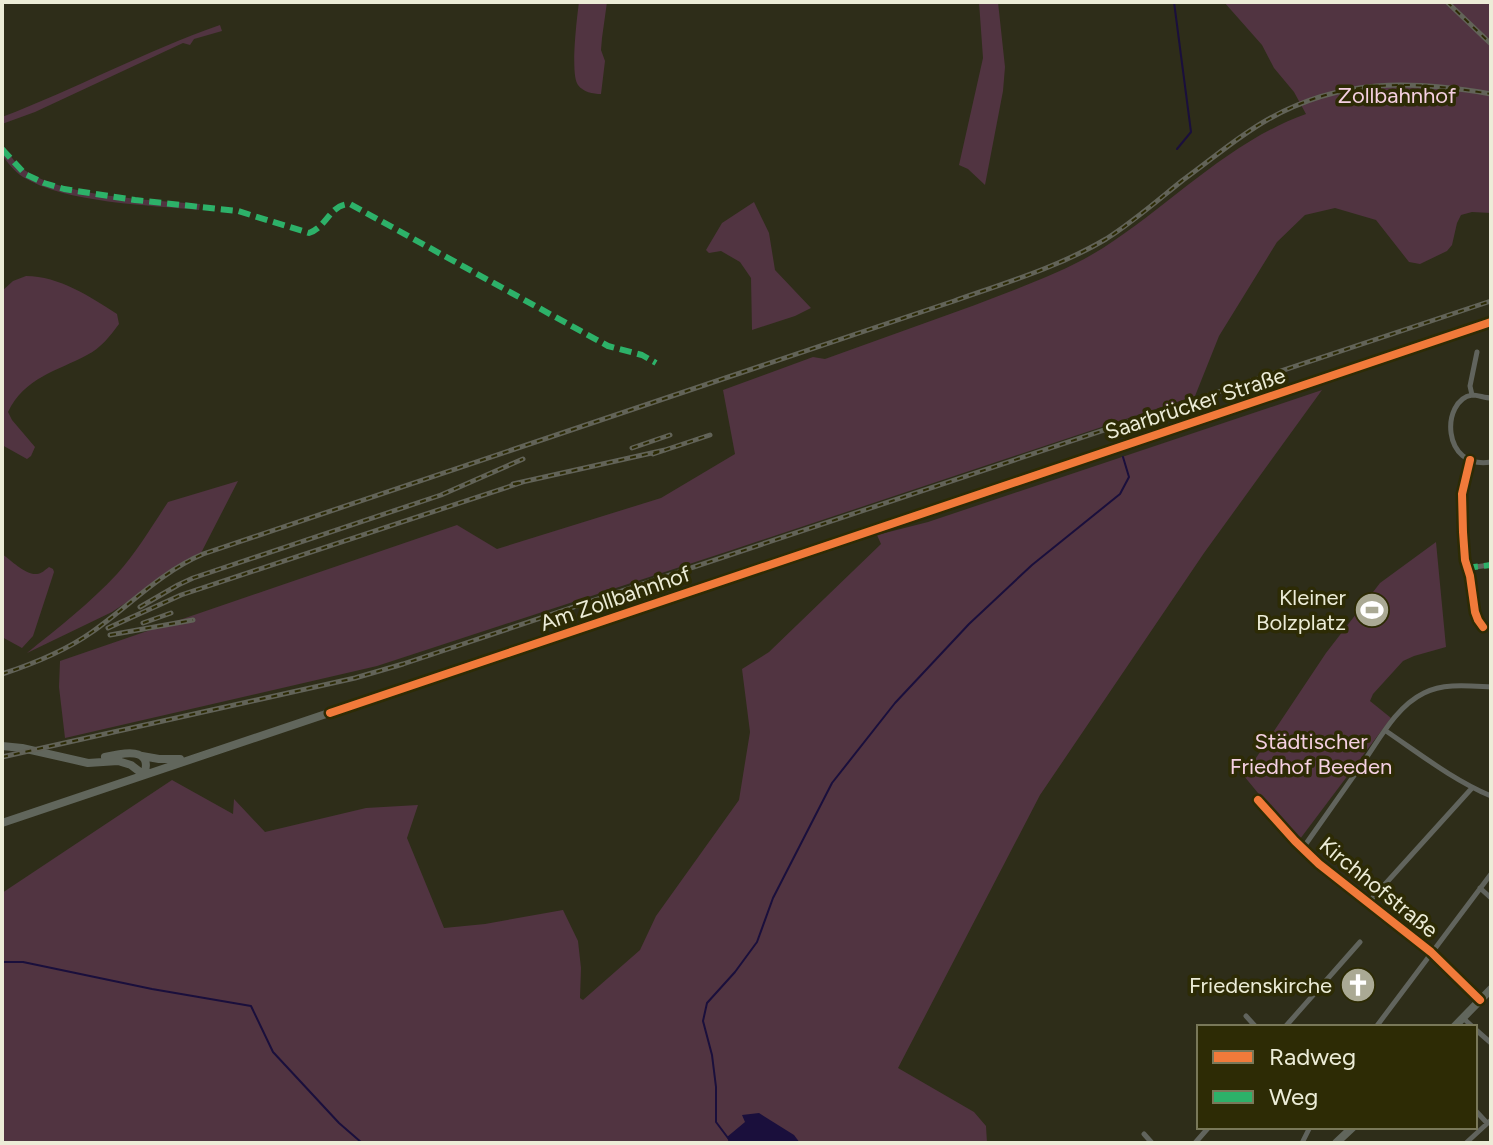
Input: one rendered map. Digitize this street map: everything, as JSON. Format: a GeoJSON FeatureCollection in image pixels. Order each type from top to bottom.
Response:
{"type":"FeatureCollection","features":[{"type":"Feature","properties":{"kind":"main road","name":"Saarbrücker Straße"},"geometry":{"type":"LineString","coordinates":[[911,517],[1491,322]]}},
{"type":"Feature","properties":{"kind":"main road","name":"Am Zollbahnhof"},"geometry":{"type":"LineString","coordinates":[[2,823],[911,517]]}},
{"type":"Feature","properties":{"kind":"main road"},"geometry":{"type":"LineString","coordinates":[[2,746],[80,761],[118,761],[131,765],[144,775],[147,765],[141,755]]}},
{"type":"Feature","properties":{"kind":"main road"},"geometry":{"type":"LineString","coordinates":[[80,761],[121,753],[167,760],[192,758]]}},
{"type":"Feature","properties":{"kind":"main road"},"geometry":{"type":"LineString","coordinates":[[118,761],[125,770],[121,783]]}},
{"type":"Feature","properties":{"kind":"main road"},"geometry":{"type":"LineString","coordinates":[[1456,1025],[1491,989]]}},
{"type":"Feature","properties":{"kind":"street"},"geometry":{"type":"LineString","coordinates":[[1472,395],[1470,386],[1477,352]]}},
{"type":"Feature","properties":{"kind":"street"},"geometry":{"type":"LineString","coordinates":[[1491,398],[1472,395],[1461,401],[1456,406],[1451,431],[1453,445],[1462,456],[1482,463],[1491,462]]}},
{"type":"Feature","properties":{"kind":"street"},"geometry":{"type":"LineString","coordinates":[[1470,460],[1462,494],[1463,532],[1475,612],[1483,627]]}},
{"type":"Feature","properties":{"kind":"street"},"geometry":{"type":"LineString","coordinates":[[1466,568],[1491,565]]}},
{"type":"Feature","properties":{"kind":"street"},"geometry":{"type":"LineString","coordinates":[[1303,848],[1402,709],[1425,692],[1453,686],[1491,687]]}},
{"type":"Feature","properties":{"kind":"street"},"geometry":{"type":"LineString","coordinates":[[1386,731],[1472,788],[1491,796]]}},
{"type":"Feature","properties":{"kind":"street"},"geometry":{"type":"LineString","coordinates":[[1368,903],[1472,788]]}},
{"type":"Feature","properties":{"kind":"street","name":"Kirchhofstraße"},"geometry":{"type":"LineString","coordinates":[[1258,800],[1334,876],[1431,952],[1480,1000]]}},
{"type":"Feature","properties":{"kind":"street"},"geometry":{"type":"LineString","coordinates":[[1377,1025],[1491,874]]}},
{"type":"Feature","properties":{"kind":"street"},"geometry":{"type":"LineString","coordinates":[[1480,888],[1491,898]]}},
{"type":"Feature","properties":{"kind":"street"},"geometry":{"type":"LineString","coordinates":[[1287,1025],[1360,942]]}},
{"type":"Feature","properties":{"kind":"street"},"geometry":{"type":"LineString","coordinates":[[1246,1016],[1254,1025]]}},
{"type":"Feature","properties":{"kind":"street"},"geometry":{"type":"LineString","coordinates":[[1463,1018],[1471,1025]]}},
{"type":"Feature","properties":{"kind":"street"},"geometry":{"type":"LineString","coordinates":[[1466,1143],[1489,1121]]}},
{"type":"Feature","properties":{"kind":"street"},"geometry":{"type":"LineString","coordinates":[[1144,1134],[1152,1143]]}},
{"type":"Feature","properties":{"kind":"green space"},"geometry":{"type":"Polygon","coordinates":[[[579,2],[607,2],[601,50],[605,61],[601,94],[583,89],[576,79],[579,2]]]}},
{"type":"Feature","properties":{"kind":"green space"},"geometry":{"type":"Polygon","coordinates":[[[979,2],[998,2],[1005,67],[985,185],[959,165],[983,58],[979,2]]]}},
{"type":"Feature","properties":{"kind":"green space","name":"Zollbahnhof"},"geometry":{"type":"Polygon","coordinates":[[[1224,2],[1488,2],[1491,5],[1491,213],[1461,215],[1452,245],[1447,251],[1420,264],[1409,262],[1376,220],[1335,208],[1305,215],[1277,242],[1219,336],[1195,396],[377,666],[65,738],[59,687],[60,661],[457,525],[497,549],[661,498],[735,454],[723,390],[813,357],[825,359],[975,305],[1056,273],[1103,248],[1226,157],[1278,126],[1306,114],[1262,45],[1224,2]]]}},
{"type":"Feature","properties":{"kind":"green space"},"geometry":{"type":"Polygon","coordinates":[[[220,25],[222,31],[194,39],[190,45],[183,43],[35,112],[2,124],[2,117],[220,25]]]}},
{"type":"Feature","properties":{"kind":"green space"},"geometry":{"type":"Polygon","coordinates":[[[2,144],[22,168],[38,178],[82,191],[200,204],[199,210],[84,198],[41,186],[11,167],[2,155],[2,144]]]}},
{"type":"Feature","properties":{"kind":"green space"},"geometry":{"type":"Polygon","coordinates":[[[754,202],[769,233],[775,270],[811,308],[752,330],[751,278],[740,262],[721,251],[709,253],[706,250],[722,223],[754,202]]]}},
{"type":"Feature","properties":{"kind":"green space"},"geometry":{"type":"Polygon","coordinates":[[[26,276],[50,280],[74,289],[117,314],[119,324],[97,349],[32,383],[15,400],[8,412],[35,447],[27,459],[2,445],[2,291],[13,281],[26,276]]]}},
{"type":"Feature","properties":{"kind":"green space"},"geometry":{"type":"Polygon","coordinates":[[[1322,390],[1204,553],[1040,795],[898,1068],[974,1112],[986,1126],[987,1143],[2,1143],[2,893],[172,780],[233,814],[234,799],[265,832],[366,808],[418,805],[407,838],[444,928],[563,910],[578,941],[580,998],[583,1000],[640,950],[656,916],[739,800],[750,732],[742,669],[769,652],[881,544],[877,535],[928,522],[1322,390]]]}},
{"type":"Feature","properties":{"kind":"green space"},"geometry":{"type":"Polygon","coordinates":[[[238,481],[201,553],[112,612],[27,653],[117,574],[168,502],[238,481]]]}},
{"type":"Feature","properties":{"kind":"green space","name":"Städtischer Friedhof Beeden"},"geometry":{"type":"Polygon","coordinates":[[[1436,542],[1446,647],[1403,661],[1373,694],[1370,701],[1391,718],[1300,839],[1244,776],[1326,653],[1380,583],[1436,542]]]}},
{"type":"Feature","properties":{"kind":"green space"},"geometry":{"type":"Polygon","coordinates":[[[2,554],[32,574],[49,567],[54,572],[33,636],[22,648],[2,637],[2,554]]]}},
{"type":"Feature","properties":{"kind":"shaded area"},"geometry":{"type":"Polygon","coordinates":[[[759,1113],[794,1135],[800,1143],[729,1143],[727,1137],[745,1122],[742,1115],[759,1113]]]}},
{"type":"Feature","properties":{"kind":"waterway"},"geometry":{"type":"LineString","coordinates":[[1174,2],[1191,132],[1177,149]]}},
{"type":"Feature","properties":{"kind":"waterway"},"geometry":{"type":"LineString","coordinates":[[728,1138],[716,1122],[712,1055],[703,1021],[707,1003],[757,942],[773,898],[832,783],[895,703],[969,624],[1032,565],[1120,494],[1129,477],[1123,457]]}},
{"type":"Feature","properties":{"kind":"waterway"},"geometry":{"type":"LineString","coordinates":[[2,962],[23,962],[251,1006],[273,1052],[339,1123],[362,1143]]}},
{"type":"Feature","properties":{"kind":"railway"},"geometry":{"type":"LineString","coordinates":[[1447,2],[1491,44]]}},
{"type":"Feature","properties":{"kind":"railway"},"geometry":{"type":"LineString","coordinates":[[2,674],[82,639],[159,580],[203,554],[954,301],[1070,258],[1116,232],[1235,141],[1294,106],[1322,96],[1376,86],[1433,86],[1491,94]]}},
{"type":"Feature","properties":{"kind":"railway"},"geometry":{"type":"LineString","coordinates":[[2,757],[355,678],[403,664],[1491,301]]}},
{"type":"Feature","properties":{"kind":"railway"},"geometry":{"type":"LineString","coordinates":[[632,448],[670,435]]}},
{"type":"Feature","properties":{"kind":"railway"},"geometry":{"type":"LineString","coordinates":[[653,454],[710,435]]}},
{"type":"Feature","properties":{"kind":"railway"},"geometry":{"type":"LineString","coordinates":[[513,484],[665,450]]}},
{"type":"Feature","properties":{"kind":"railway"},"geometry":{"type":"LineString","coordinates":[[140,607],[193,578],[441,495],[523,459]]}},
{"type":"Feature","properties":{"kind":"railway"},"geometry":{"type":"LineString","coordinates":[[108,628],[181,595],[523,482]]}},
{"type":"Feature","properties":{"kind":"railway"},"geometry":{"type":"LineString","coordinates":[[143,623],[171,613]]}},
{"type":"Feature","properties":{"kind":"railway"},"geometry":{"type":"LineString","coordinates":[[110,635],[193,620]]}},
{"type":"Feature","properties":{"kind":"marked path"},"geometry":{"type":"LineString","coordinates":[[2,149],[25,174],[64,189],[238,211],[309,233],[338,208],[350,204],[608,346],[642,355],[656,363]]}},
{"type":"Feature","properties":{"kind":"marked path"},"geometry":{"type":"LineString","coordinates":[[1466,568],[1491,565]]}},
{"type":"Feature","properties":{"kind":"cycle path"},"geometry":{"type":"LineString","coordinates":[[330,713],[1491,322]]}},
{"type":"Feature","properties":{"kind":"cycle path"},"geometry":{"type":"LineString","coordinates":[[1470,460],[1462,494],[1465,560],[1475,612],[1483,627]]}},
{"type":"Feature","properties":{"kind":"cycle path"},"geometry":{"type":"LineString","coordinates":[[1258,800],[1319,864],[1431,952],[1480,1000]]}},
{"type":"Feature","properties":{"kind":"place","name":"Kleiner Bolzplatz"},"geometry":{"type":"Point","coordinates":[1372,610]}},
{"type":"Feature","properties":{"kind":"place","name":"Friedenskirche"},"geometry":{"type":"Point","coordinates":[1358,985]}}]}
